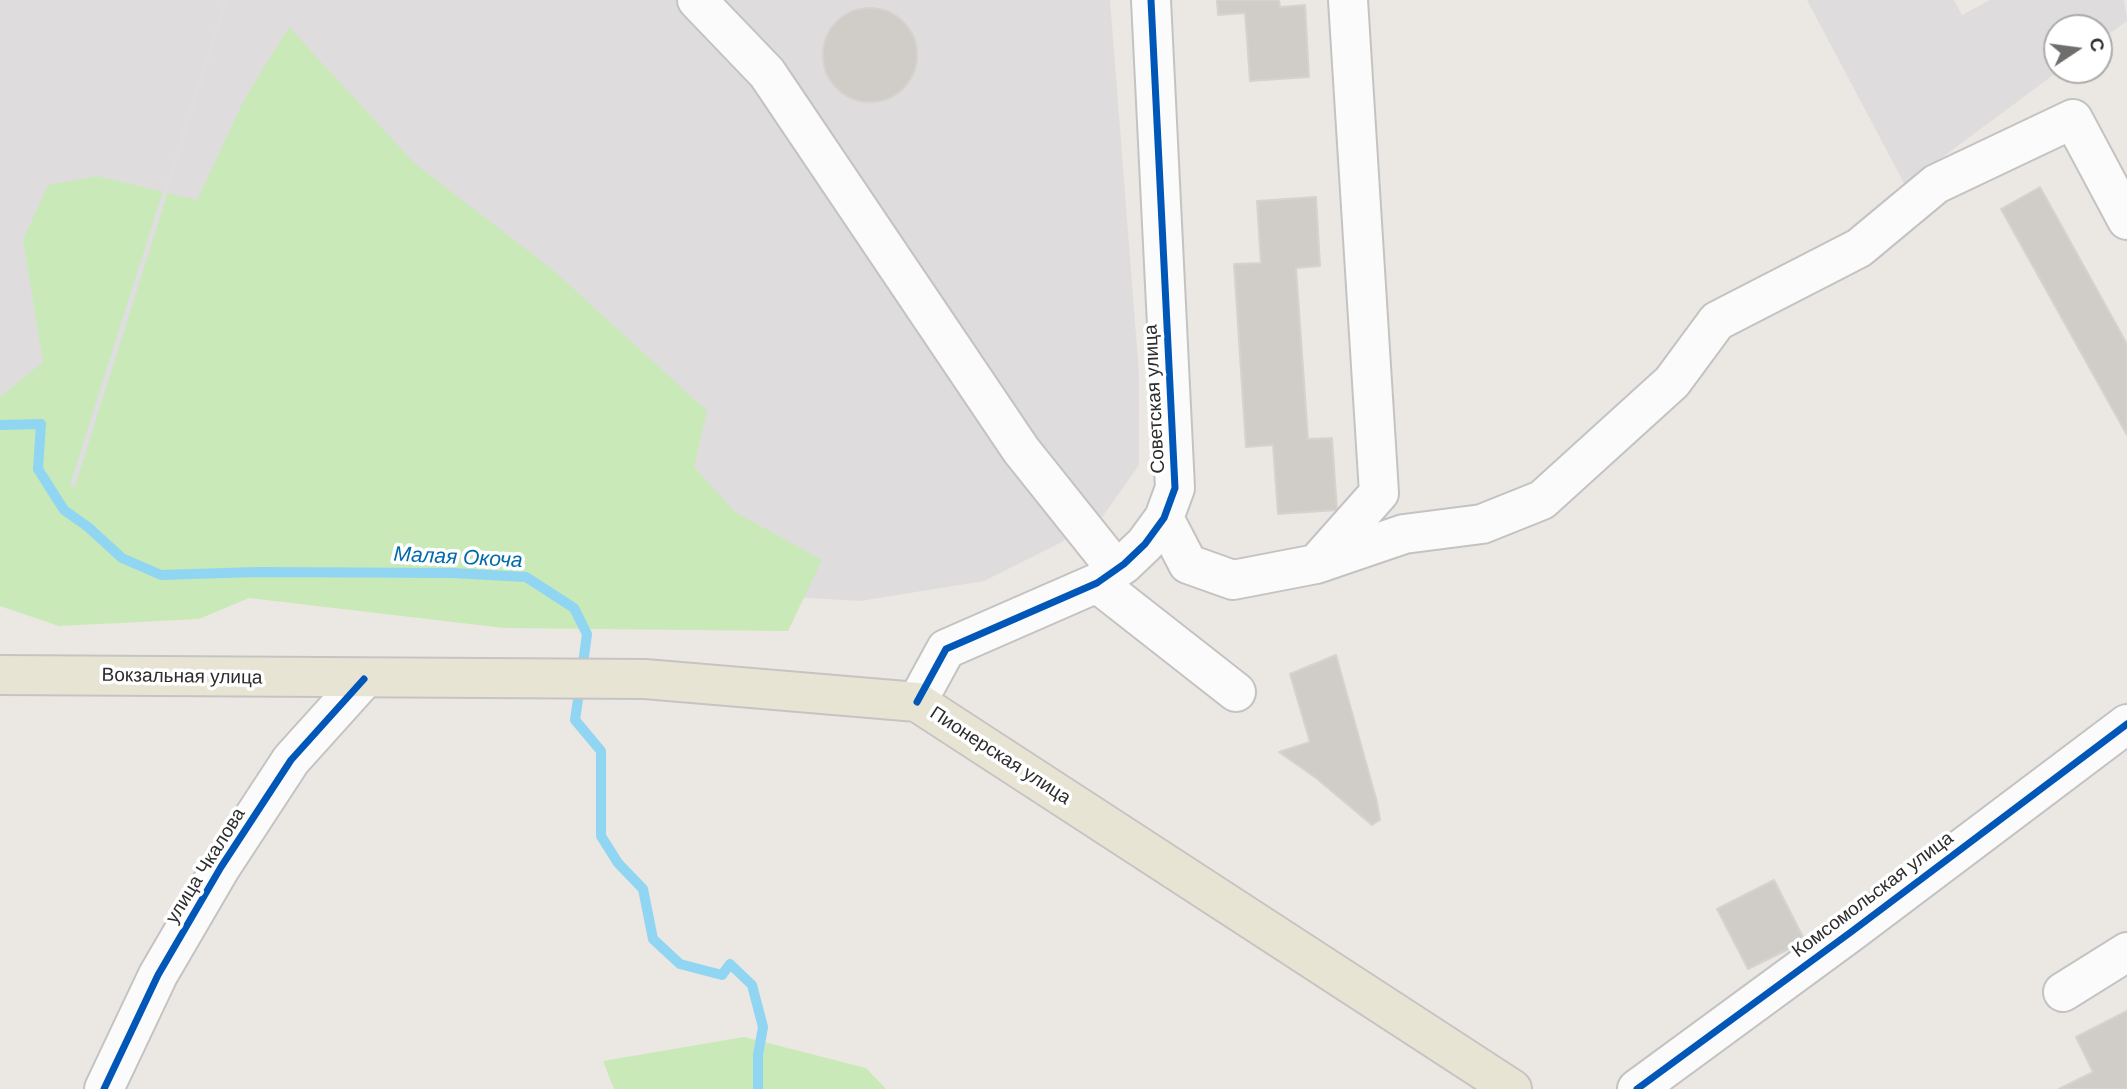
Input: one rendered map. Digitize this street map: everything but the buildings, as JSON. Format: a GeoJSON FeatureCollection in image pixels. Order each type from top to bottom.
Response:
{"type":"FeatureCollection","features":[{"type":"Feature","properties":{"kind":"main road","name":"Вокзальная улица"},"geometry":{"type":"LineString","coordinates":[[0,675],[364,678]]}},
{"type":"Feature","properties":{"kind":"main road","name":"Пионерская улица"},"geometry":{"type":"LineString","coordinates":[[364,678],[645,678],[917,702],[1512,1089]]}},
{"type":"Feature","properties":{"kind":"street"},"geometry":{"type":"LineString","coordinates":[[697,0],[767,73],[1106,576],[1236,692]]}},
{"type":"Feature","properties":{"kind":"street","name":"Советская улица"},"geometry":{"type":"LineString","coordinates":[[917,702],[946,649],[1106,576],[1145,544],[1164,518],[1175,488],[1151,0]]}},
{"type":"Feature","properties":{"kind":"street"},"geometry":{"type":"LineString","coordinates":[[1316,564],[1380,493],[1348,0]]}},
{"type":"Feature","properties":{"kind":"street"},"geometry":{"type":"LineString","coordinates":[[1164,518],[1188,564],[1233,580],[1316,564],[1405,534],[1482,524],[1542,500],[1672,382],[1717,321],[1858,248],[1936,184],[2073,120],[2127,220]]}},
{"type":"Feature","properties":{"kind":"street","name":"улица Чкалова"},"geometry":{"type":"LineString","coordinates":[[104,1089],[158,975],[221,867],[291,760],[364,678]]}},
{"type":"Feature","properties":{"kind":"street","name":"Комсомольская улица"},"geometry":{"type":"LineString","coordinates":[[1637,1089],[2127,724]]}},
{"type":"Feature","properties":{"kind":"street"},"geometry":{"type":"LineString","coordinates":[[2063,992],[2127,952]]}},
{"type":"Feature","properties":{"kind":"shaded area"},"geometry":{"type":"Polygon","coordinates":[[[0,0],[1110,0],[1139,374],[1139,465],[1100,520],[984,581],[860,601],[760,595],[0,510],[0,0]]]}},
{"type":"Feature","properties":{"kind":"shaded area"},"geometry":{"type":"Polygon","coordinates":[[[1807,0],[1954,0],[1962,15],[1990,0],[2124,0],[2127,21],[2113,31],[2113,14],[2043,14],[2043,83],[1905,185],[1807,0]]]}},
{"type":"Feature","properties":{"kind":"green space"},"geometry":{"type":"Polygon","coordinates":[[[289,27],[414,163],[553,270],[707,411],[694,467],[735,512],[822,560],[788,631],[504,628],[249,598],[199,619],[59,626],[0,606],[0,397],[43,362],[23,240],[48,185],[97,176],[197,200],[244,100],[289,27]]]}},
{"type":"Feature","properties":{"kind":"green space"},"geometry":{"type":"Polygon","coordinates":[[[744,1037],[866,1068],[886,1089],[614,1089],[603,1061],[744,1037]]]}},
{"type":"Feature","properties":{"kind":"waterway","name":"Малая Окоча"},"geometry":{"type":"LineString","coordinates":[[0,425],[41,424],[38,469],[64,510],[88,527],[122,558],[161,575],[256,572],[452,573],[526,577],[574,608],[587,634],[582,671]]}},
{"type":"Feature","properties":{"kind":"waterway","name":"Малая Окоча"},"geometry":{"type":"LineString","coordinates":[[580,686],[575,720],[601,751],[601,836],[618,863],[643,889],[653,939],[680,964],[722,975],[730,964],[752,985],[763,1027],[758,1055],[758,1089]]}},
{"type":"Feature","properties":{"kind":"railway"},"geometry":{"type":"LineString","coordinates":[[73,484],[226,0]]}},
{"type":"Feature","properties":{"kind":"cycle path"},"geometry":{"type":"LineString","coordinates":[[917,702],[946,649],[1097,583],[1124,564],[1145,544],[1164,518],[1175,488],[1151,0]]}},
{"type":"Feature","properties":{"kind":"cycle path"},"geometry":{"type":"LineString","coordinates":[[104,1089],[158,975],[221,867],[291,760],[364,679]]}},
{"type":"Feature","properties":{"kind":"cycle path"},"geometry":{"type":"LineString","coordinates":[[1637,1089],[2127,724]]}}]}
